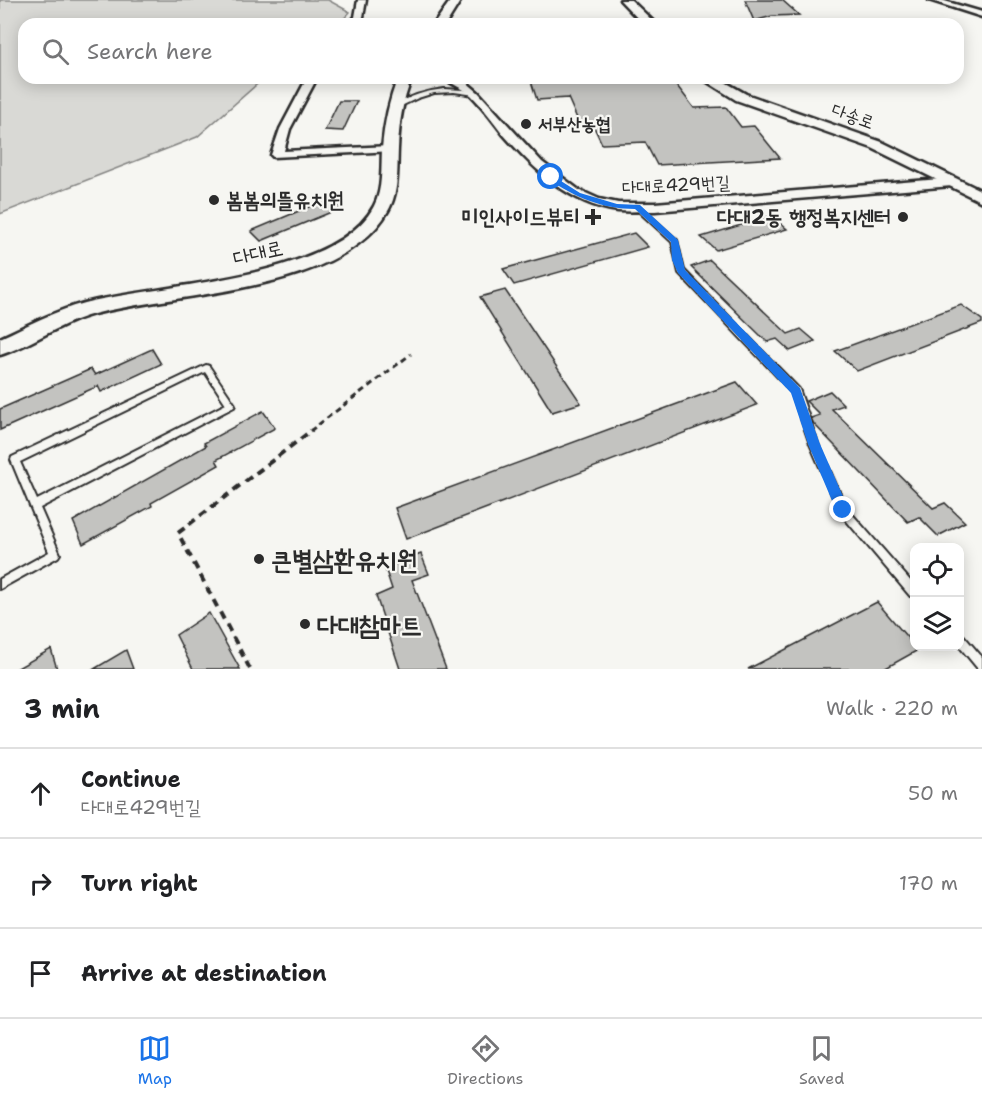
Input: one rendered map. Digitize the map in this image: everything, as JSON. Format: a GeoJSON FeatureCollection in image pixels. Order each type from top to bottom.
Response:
{"type":"FeatureCollection","features":[{"type":"Feature","properties":{"kind":"main road"},"geometry":{"type":"LineString","coordinates":[[444,18],[456,0]]}},
{"type":"Feature","properties":{"kind":"main road"},"geometry":{"type":"LineString","coordinates":[[625,0],[644,18]]}},
{"type":"Feature","properties":{"kind":"main road","name":"다대로"},"geometry":{"type":"LineString","coordinates":[[0,347],[83,310],[287,272],[348,245],[380,212],[391,177],[390,149],[397,95],[402,84]]}},
{"type":"Feature","properties":{"kind":"main road","name":"다송로"},"geometry":{"type":"LineString","coordinates":[[718,84],[741,97],[877,145],[982,197]]}},
{"type":"Feature","properties":{"kind":"street"},"geometry":{"type":"LineString","coordinates":[[358,18],[362,0]]}},
{"type":"Feature","properties":{"kind":"street"},"geometry":{"type":"LineString","coordinates":[[933,0],[982,15]]}},
{"type":"Feature","properties":{"kind":"street"},"geometry":{"type":"LineString","coordinates":[[309,84],[285,129],[277,156],[390,149]]}},
{"type":"Feature","properties":{"kind":"street","name":"다대로429번길"},"geometry":{"type":"LineString","coordinates":[[465,84],[551,177],[577,195],[617,207],[952,182]]}},
{"type":"Feature","properties":{"kind":"lane"},"geometry":{"type":"LineString","coordinates":[[397,106],[420,93],[434,89],[458,90],[475,94]]}},
{"type":"Feature","properties":{"kind":"lane"},"geometry":{"type":"LineString","coordinates":[[637,207],[675,241],[681,271],[796,391],[814,444],[843,510],[910,586]]}},
{"type":"Feature","properties":{"kind":"lane"},"geometry":{"type":"LineString","coordinates":[[0,584],[55,554],[37,505],[15,460],[206,368],[231,405],[37,505]]}},
{"type":"Feature","properties":{"kind":"lane"},"geometry":{"type":"LineString","coordinates":[[964,644],[982,664]]}},
{"type":"Feature","properties":{"kind":"path"},"geometry":{"type":"LineString","coordinates":[[250,669],[178,533],[411,354]]}},
{"type":"Feature","properties":{"kind":"shaded area"},"geometry":{"type":"Polygon","coordinates":[[[0,0],[328,0],[350,12],[344,18],[18,18],[18,84],[257,84],[197,137],[0,214],[0,0]]]}},
{"type":"Feature","properties":{"kind":"building"},"geometry":{"type":"Polygon","coordinates":[[[745,0],[782,0],[799,15],[765,18],[753,18],[745,0]]]}},
{"type":"Feature","properties":{"kind":"building"},"geometry":{"type":"Polygon","coordinates":[[[532,84],[676,84],[694,108],[726,107],[741,127],[754,126],[780,158],[657,165],[645,142],[602,144],[592,123],[579,123],[568,98],[537,100],[532,84]]]}},
{"type":"Feature","properties":{"kind":"building"},"geometry":{"type":"Polygon","coordinates":[[[339,101],[357,101],[343,131],[325,130],[339,101]]]}},
{"type":"Feature","properties":{"kind":"building"},"geometry":{"type":"Polygon","coordinates":[[[330,198],[341,208],[261,241],[251,231],[330,198]]]}},
{"type":"Feature","properties":{"kind":"building"},"geometry":{"type":"Polygon","coordinates":[[[771,216],[787,229],[716,250],[701,237],[771,216]]]}},
{"type":"Feature","properties":{"kind":"building"},"geometry":{"type":"Polygon","coordinates":[[[634,233],[648,247],[514,285],[503,269],[634,233]]]}},
{"type":"Feature","properties":{"kind":"building"},"geometry":{"type":"Polygon","coordinates":[[[710,260],[788,334],[801,329],[815,341],[790,351],[777,339],[767,342],[691,267],[710,260]]]}},
{"type":"Feature","properties":{"kind":"building"},"geometry":{"type":"Polygon","coordinates":[[[505,290],[581,403],[552,412],[480,297],[505,290]]]}},
{"type":"Feature","properties":{"kind":"building"},"geometry":{"type":"Polygon","coordinates":[[[961,305],[982,320],[982,323],[857,371],[835,351],[961,305]]]}},
{"type":"Feature","properties":{"kind":"building"},"geometry":{"type":"Polygon","coordinates":[[[152,349],[161,364],[101,392],[98,386],[0,430],[0,409],[91,369],[95,375],[152,349]]]}},
{"type":"Feature","properties":{"kind":"building"},"geometry":{"type":"Polygon","coordinates":[[[737,382],[757,405],[406,539],[395,508],[737,382]]]}},
{"type":"Feature","properties":{"kind":"building"},"geometry":{"type":"Polygon","coordinates":[[[830,391],[844,405],[832,409],[933,508],[945,503],[965,522],[938,536],[919,517],[908,522],[814,424],[811,418],[820,415],[806,401],[830,391]]]}},
{"type":"Feature","properties":{"kind":"building"},"geometry":{"type":"Polygon","coordinates":[[[263,411],[275,428],[216,460],[219,465],[151,503],[152,506],[83,544],[73,521],[206,446],[204,443],[263,411]]]}},
{"type":"Feature","properties":{"kind":"building"},"geometry":{"type":"Polygon","coordinates":[[[421,554],[429,574],[412,580],[446,669],[400,669],[376,596],[392,589],[385,568],[421,554]]]}},
{"type":"Feature","properties":{"kind":"building"},"geometry":{"type":"Polygon","coordinates":[[[877,602],[910,641],[910,651],[916,651],[884,669],[748,669],[877,602]]]}},
{"type":"Feature","properties":{"kind":"building"},"geometry":{"type":"Polygon","coordinates":[[[209,613],[240,669],[193,669],[176,635],[209,613]]]}},
{"type":"Feature","properties":{"kind":"building"},"geometry":{"type":"Polygon","coordinates":[[[51,649],[57,669],[16,669],[51,649]]]}},
{"type":"Feature","properties":{"kind":"building"},"geometry":{"type":"Polygon","coordinates":[[[126,650],[133,669],[94,669],[126,650]]]}},
{"type":"Feature","properties":{"kind":"place","name":"서부산농협"},"geometry":{"type":"Point","coordinates":[526,124]}},
{"type":"Feature","properties":{"kind":"place","name":"봄봄의뜰유치원"},"geometry":{"type":"Point","coordinates":[214,200]}},
{"type":"Feature","properties":{"kind":"place","name":"미인사이드뷰티"},"geometry":{"type":"Point","coordinates":[593,217]}},
{"type":"Feature","properties":{"kind":"place","name":"다대2동 행정복지센터"},"geometry":{"type":"Point","coordinates":[903,217]}},
{"type":"Feature","properties":{"kind":"place","name":"큰별삼환유치원"},"geometry":{"type":"Point","coordinates":[259,559]}},
{"type":"Feature","properties":{"kind":"place","name":"다대참마트"},"geometry":{"type":"Point","coordinates":[305,624]}},
{"type":"Feature","properties":{"kind":"route"},"geometry":{"type":"LineString","coordinates":[[551,177],[577,195],[617,207],[637,207],[675,241],[681,271],[796,391],[814,444],[843,510]]}}]}
